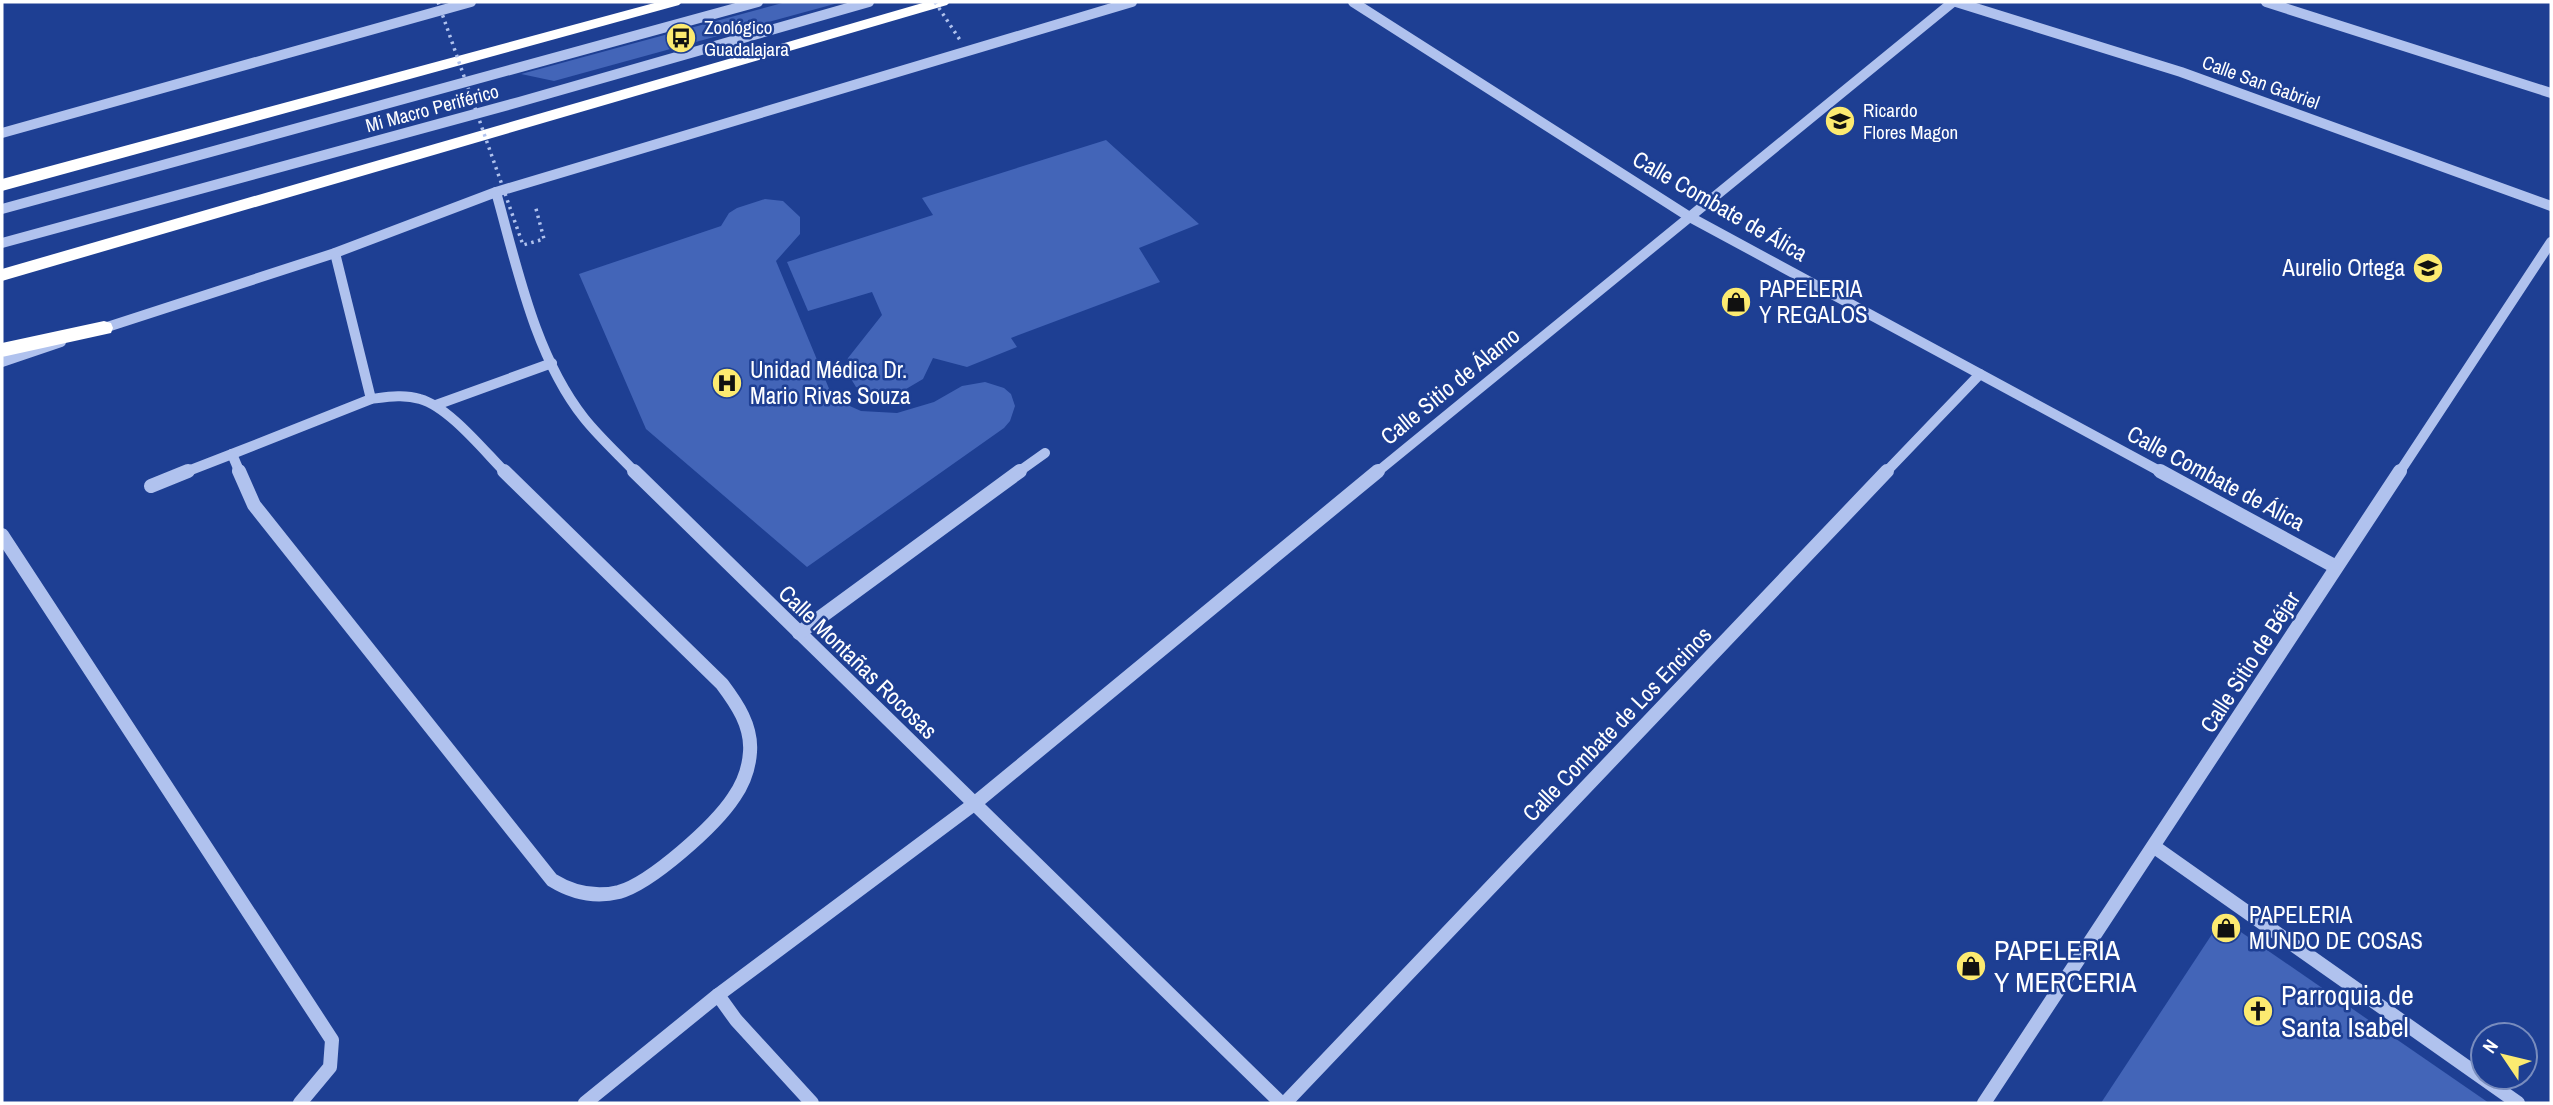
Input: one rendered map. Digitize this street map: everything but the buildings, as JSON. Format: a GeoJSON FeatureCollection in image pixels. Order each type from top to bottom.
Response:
{"type":"FeatureCollection","features":[{"type":"Feature","properties":{"kind":"highway"},"geometry":{"type":"LineString","coordinates":[[587,25],[645,2]]}},
{"type":"Feature","properties":{"kind":"highway"},"geometry":{"type":"LineString","coordinates":[[2,185],[674,2]]}},
{"type":"Feature","properties":{"kind":"highway"},"geometry":{"type":"LineString","coordinates":[[2,275],[942,2]]}},
{"type":"Feature","properties":{"kind":"highway"},"geometry":{"type":"LineString","coordinates":[[2,350],[104,328]]}},
{"type":"Feature","properties":{"kind":"street"},"geometry":{"type":"LineString","coordinates":[[2,133],[436,5],[471,2]]}},
{"type":"Feature","properties":{"kind":"street","name":"Mi Macro Periférico"},"geometry":{"type":"LineString","coordinates":[[2,209],[758,2]]}},
{"type":"Feature","properties":{"kind":"street","name":"Mi Macro Periférico"},"geometry":{"type":"LineString","coordinates":[[2,243],[519,102],[869,2]]}},
{"type":"Feature","properties":{"kind":"street"},"geometry":{"type":"LineString","coordinates":[[2,362],[335,253],[496,192],[1132,2]]}},
{"type":"Feature","properties":{"kind":"street","name":"Calle Combate de Álica"},"geometry":{"type":"LineString","coordinates":[[1353,2],[1688,216],[2336,567]]}},
{"type":"Feature","properties":{"kind":"street","name":"Calle Sitio de Álamo"},"geometry":{"type":"LineString","coordinates":[[975,804],[1688,216],[1955,2]]}},
{"type":"Feature","properties":{"kind":"street","name":"Calle San Gabriel"},"geometry":{"type":"LineString","coordinates":[[1955,2],[2181,72],[2551,206]]}},
{"type":"Feature","properties":{"kind":"street"},"geometry":{"type":"LineString","coordinates":[[2266,2],[2551,93]]}},
{"type":"Feature","properties":{"kind":"street","name":"Calle Montañas Rocosas"},"geometry":{"type":"LineString","coordinates":[[496,192],[522,286],[544,350],[583,417],[643,481],[1283,1103]]}},
{"type":"Feature","properties":{"kind":"street","name":"Calle Sitio de Béjar"},"geometry":{"type":"LineString","coordinates":[[1984,1103],[2156,848],[2336,567],[2551,242]]}},
{"type":"Feature","properties":{"kind":"street"},"geometry":{"type":"LineString","coordinates":[[335,253],[371,400]]}},
{"type":"Feature","properties":{"kind":"street"},"geometry":{"type":"LineString","coordinates":[[436,405],[552,363]]}},
{"type":"Feature","properties":{"kind":"street","name":"Calle Combate de Los Encinos"},"geometry":{"type":"LineString","coordinates":[[1283,1103],[1980,374]]}},
{"type":"Feature","properties":{"kind":"street"},"geometry":{"type":"LineString","coordinates":[[151,486],[231,453],[371,400],[396,396],[418,398],[436,405],[722,684],[743,717],[749,733],[751,752],[736,796],[718,819],[645,881],[620,891],[595,895],[579,894],[552,880],[254,505],[231,453]]}},
{"type":"Feature","properties":{"kind":"street"},"geometry":{"type":"LineString","coordinates":[[799,633],[1045,453]]}},
{"type":"Feature","properties":{"kind":"street"},"geometry":{"type":"LineString","coordinates":[[2,535],[331,1040],[330,1068],[300,1103]]}},
{"type":"Feature","properties":{"kind":"street"},"geometry":{"type":"LineString","coordinates":[[585,1103],[718,995],[975,804]]}},
{"type":"Feature","properties":{"kind":"street"},"geometry":{"type":"LineString","coordinates":[[2156,848],[2518,1103]]}},
{"type":"Feature","properties":{"kind":"street"},"geometry":{"type":"LineString","coordinates":[[718,995],[736,1020],[812,1103]]}},
{"type":"Feature","properties":{"kind":"path"},"geometry":{"type":"LineString","coordinates":[[935,2],[962,43]]}},
{"type":"Feature","properties":{"kind":"path"},"geometry":{"type":"LineString","coordinates":[[436,5],[523,245],[544,239],[535,205]]}},
{"type":"Feature","properties":{"kind":"place","name":"Zoológico Guadalajara"},"geometry":{"type":"Point","coordinates":[681,38]}},
{"type":"Feature","properties":{"kind":"place","name":"Ricardo Flores Magon"},"geometry":{"type":"Point","coordinates":[1840,121]}},
{"type":"Feature","properties":{"kind":"place","name":"Aurelio Ortega"},"geometry":{"type":"Point","coordinates":[2428,268]}},
{"type":"Feature","properties":{"kind":"place","name":"PAPELERIA Y REGALOS"},"geometry":{"type":"Point","coordinates":[1736,302]}},
{"type":"Feature","properties":{"kind":"place","name":"Unidad Médica Dr. Mario Rivas Souza"},"geometry":{"type":"Point","coordinates":[727,383]}},
{"type":"Feature","properties":{"kind":"place","name":"PAPELERIA MUNDO DE COSAS"},"geometry":{"type":"Point","coordinates":[2226,928]}},
{"type":"Feature","properties":{"kind":"place","name":"PAPELERIA Y MERCERIA"},"geometry":{"type":"Point","coordinates":[1971,966]}},
{"type":"Feature","properties":{"kind":"place","name":"Parroquia de Santa Isabel"},"geometry":{"type":"Point","coordinates":[2258,1011]}}]}
